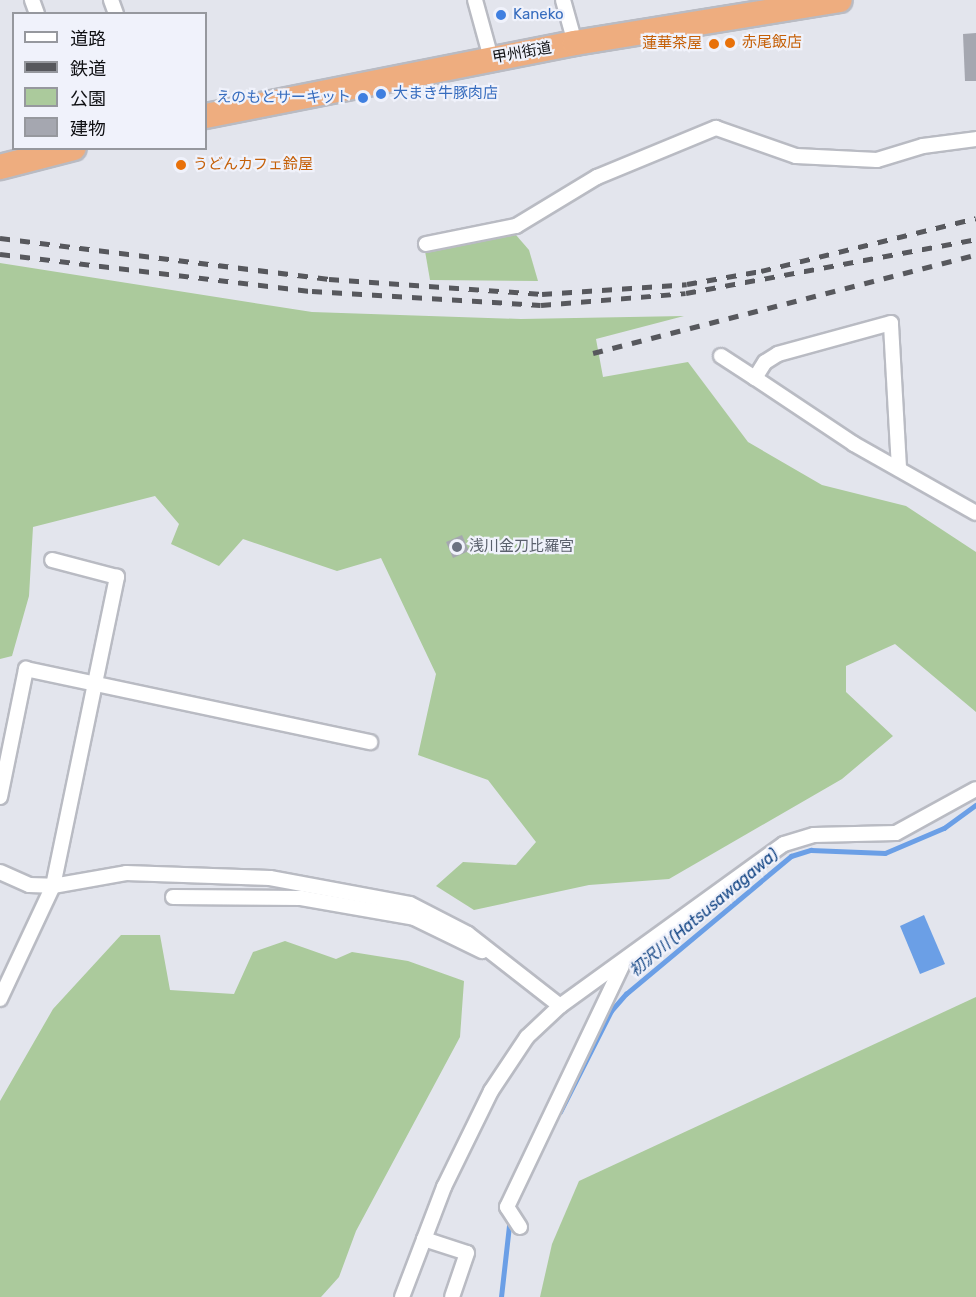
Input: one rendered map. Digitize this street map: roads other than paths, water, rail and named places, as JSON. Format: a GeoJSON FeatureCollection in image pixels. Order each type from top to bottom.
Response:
{"type":"FeatureCollection","features":[{"type":"Feature","properties":{"kind":"highway","name":"甲州街道"},"geometry":{"type":"LineString","coordinates":[[207,116],[491,58],[840,0]]}},
{"type":"Feature","properties":{"kind":"highway"},"geometry":{"type":"LineString","coordinates":[[0,167],[66,150]]}},
{"type":"Feature","properties":{"kind":"street"},"geometry":{"type":"LineString","coordinates":[[475,0],[491,58]]}},
{"type":"Feature","properties":{"kind":"street"},"geometry":{"type":"LineString","coordinates":[[563,0],[575,43]]}},
{"type":"Feature","properties":{"kind":"street"},"geometry":{"type":"LineString","coordinates":[[426,244],[516,226],[597,177],[716,128],[796,156],[877,160],[923,146],[976,139]]}},
{"type":"Feature","properties":{"kind":"street"},"geometry":{"type":"LineString","coordinates":[[755,378],[778,354],[891,323],[899,468]]}},
{"type":"Feature","properties":{"kind":"street"},"geometry":{"type":"LineString","coordinates":[[721,356],[899,468],[976,513]]}},
{"type":"Feature","properties":{"kind":"street"},"geometry":{"type":"LineString","coordinates":[[0,999],[53,886],[117,577],[52,560]]}},
{"type":"Feature","properties":{"kind":"street"},"geometry":{"type":"LineString","coordinates":[[0,796],[26,669],[370,742]]}},
{"type":"Feature","properties":{"kind":"street"},"geometry":{"type":"LineString","coordinates":[[402,1297],[424,1239],[491,1091],[528,1037],[560,1006],[622,966],[784,844],[814,835],[896,833],[976,789]]}},
{"type":"Feature","properties":{"kind":"street"},"geometry":{"type":"LineString","coordinates":[[0,872],[29,885],[53,886],[126,873],[270,878],[410,904],[468,934],[560,1006]]}},
{"type":"Feature","properties":{"kind":"street"},"geometry":{"type":"LineString","coordinates":[[173,897],[279,896],[414,918],[493,954]]}},
{"type":"Feature","properties":{"kind":"street"},"geometry":{"type":"LineString","coordinates":[[520,1227],[507,1207],[622,966]]}},
{"type":"Feature","properties":{"kind":"street"},"geometry":{"type":"LineString","coordinates":[[424,1239],[467,1253],[452,1297]]}},
{"type":"Feature","properties":{"kind":"water"},"geometry":{"type":"Polygon","coordinates":[[[924,915],[945,964],[920,974],[900,926],[924,915]]]}},
{"type":"Feature","properties":{"kind":"waterway","name":"初沢川 (Hatsusawagawa)"},"geometry":{"type":"LineString","coordinates":[[560,1112],[611,1011],[626,994],[791,856],[811,850],[885,853],[944,828],[976,805]]}},
{"type":"Feature","properties":{"kind":"waterway","name":"初沢川 (Hatsusawagawa)"},"geometry":{"type":"LineString","coordinates":[[501,1297],[510,1217]]}},
{"type":"Feature","properties":{"kind":"railway"},"geometry":{"type":"LineString","coordinates":[[0,238],[329,279],[542,294],[687,284],[761,271],[976,218]]}},
{"type":"Feature","properties":{"kind":"railway"},"geometry":{"type":"LineString","coordinates":[[0,254],[312,291],[541,305],[686,293],[976,239]]}},
{"type":"Feature","properties":{"kind":"railway"},"geometry":{"type":"LineString","coordinates":[[593,353],[976,255]]}},
{"type":"Feature","properties":{"kind":"place","name":"Kaneko"},"geometry":{"type":"Point","coordinates":[501,15]}},
{"type":"Feature","properties":{"kind":"place","name":"赤尾飯店"},"geometry":{"type":"Point","coordinates":[730,43]}},
{"type":"Feature","properties":{"kind":"place","name":"蓮華茶屋"},"geometry":{"type":"Point","coordinates":[714,44]}},
{"type":"Feature","properties":{"kind":"place","name":"大まき牛豚肉店"},"geometry":{"type":"Point","coordinates":[381,94]}},
{"type":"Feature","properties":{"kind":"place","name":"えのもとサーキット"},"geometry":{"type":"Point","coordinates":[363,98]}},
{"type":"Feature","properties":{"kind":"place","name":"うどんカフェ鈴屋"},"geometry":{"type":"Point","coordinates":[181,165]}},
{"type":"Feature","properties":{"kind":"place","name":"浅川金刀比羅宮"},"geometry":{"type":"Point","coordinates":[457,547]}}]}
